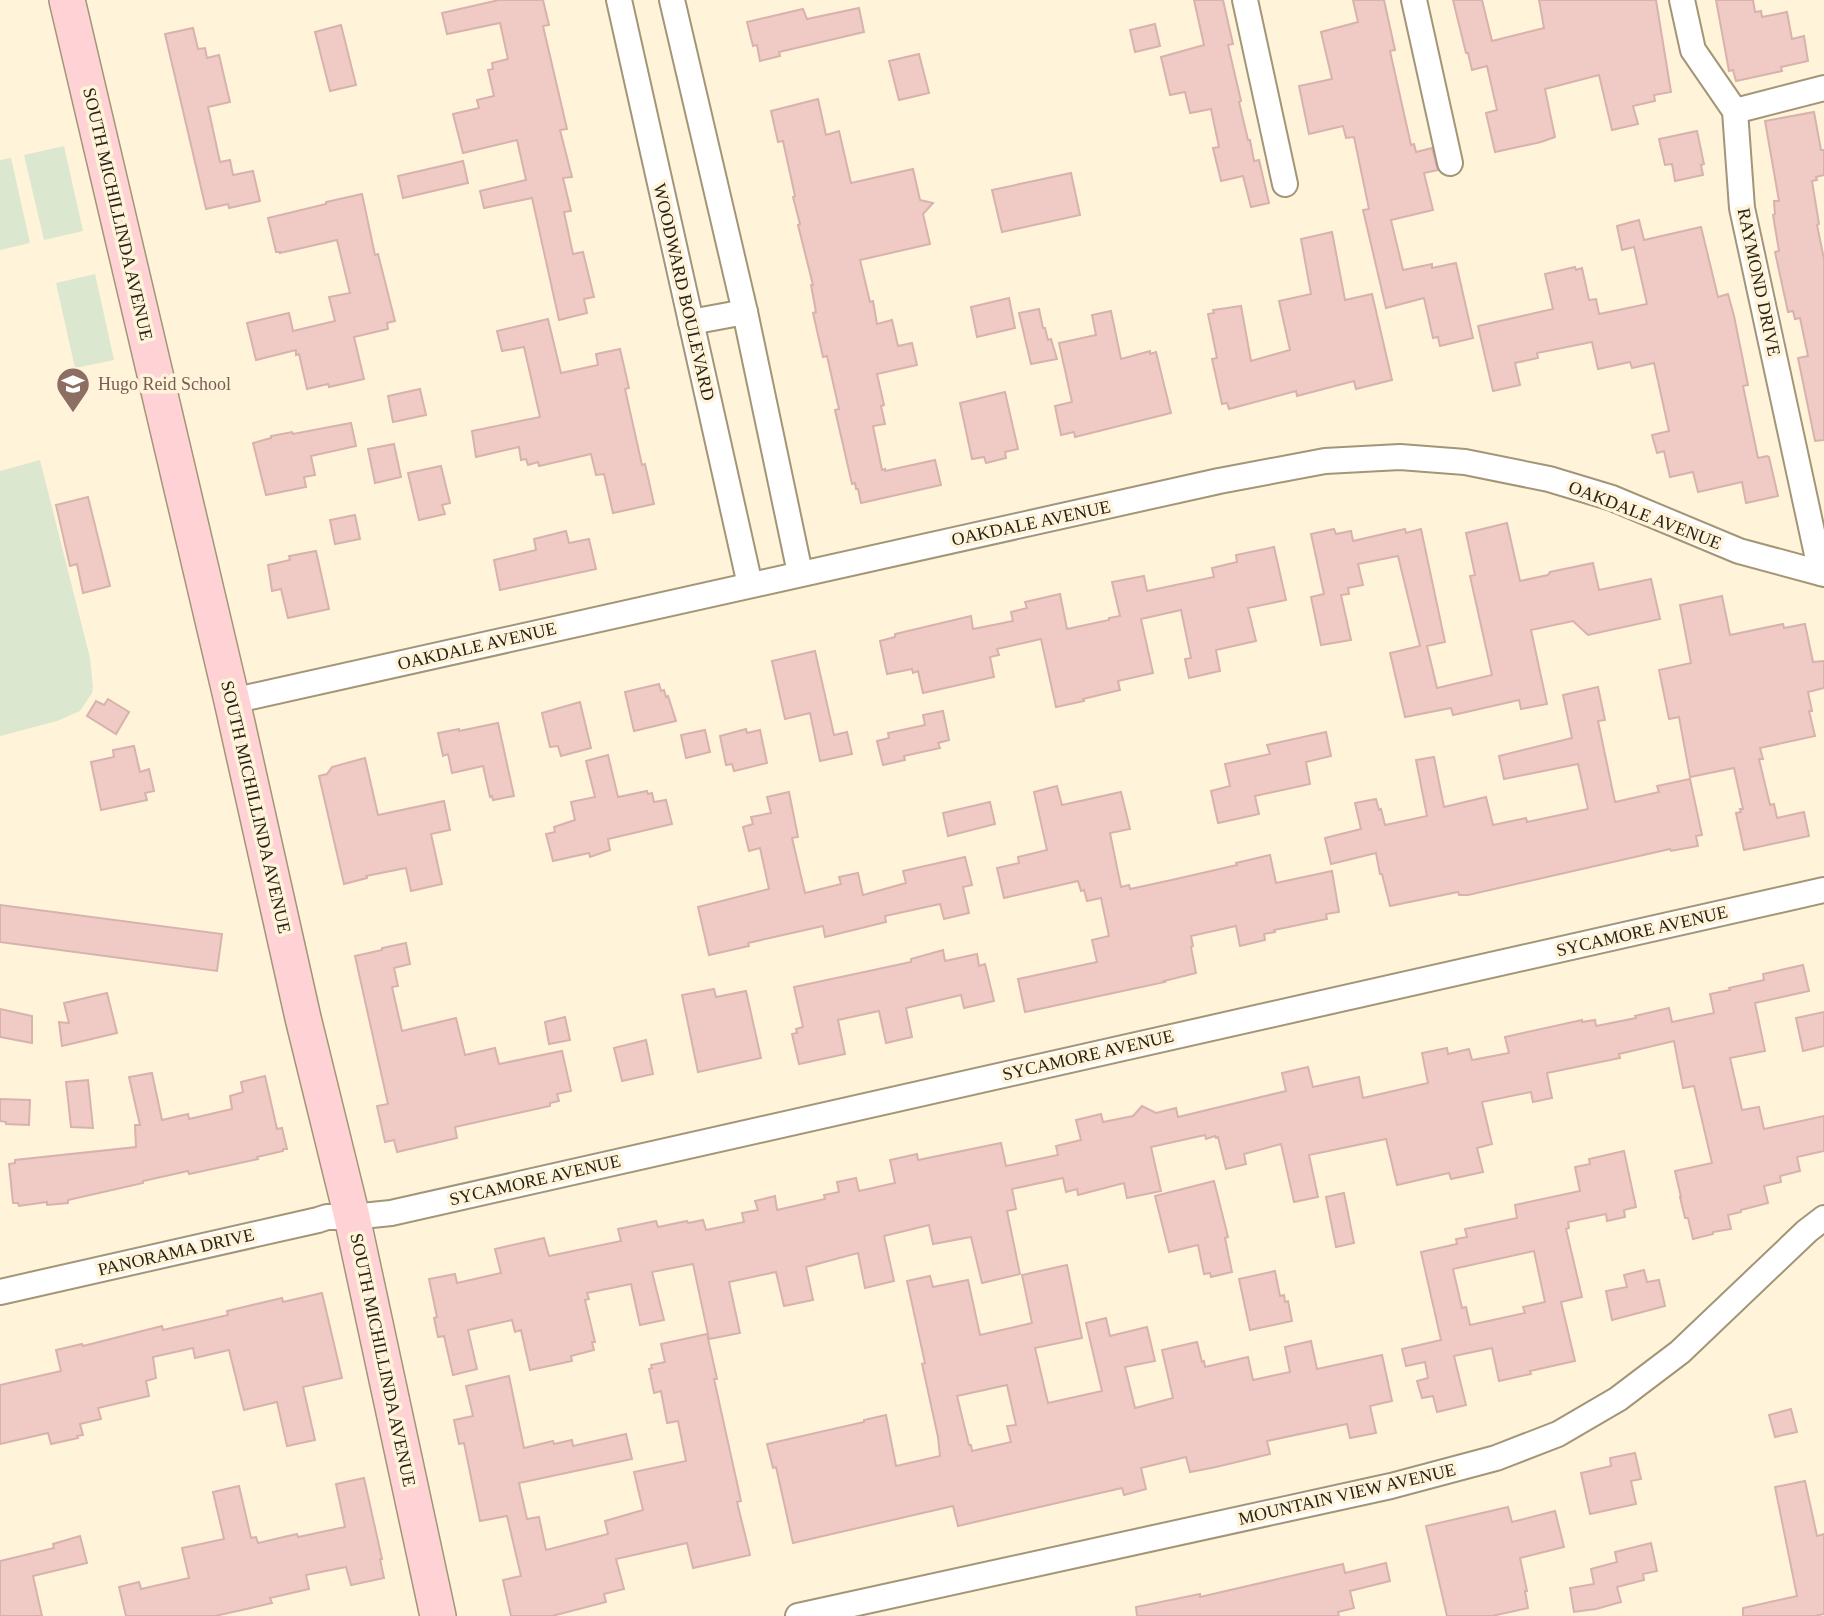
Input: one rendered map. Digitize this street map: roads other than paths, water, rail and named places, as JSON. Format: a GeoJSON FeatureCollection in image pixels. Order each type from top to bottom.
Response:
{"type":"FeatureCollection","features":[{"type":"Feature","properties":{"kind":"main road","name":"SOUTH MICHILLINDA AVENUE"},"geometry":{"type":"LineString","coordinates":[[67,0],[232,701],[303,1018],[352,1217],[438,1616]]}},
{"type":"Feature","properties":{"kind":"street","name":"WOODWARD BOULEVARD"},"geometry":{"type":"LineString","coordinates":[[619,0],[750,585]]}},
{"type":"Feature","properties":{"kind":"street"},"geometry":{"type":"LineString","coordinates":[[672,0],[744,312],[800,573]]}},
{"type":"Feature","properties":{"kind":"street"},"geometry":{"type":"LineString","coordinates":[[1245,0],[1285,184]]}},
{"type":"Feature","properties":{"kind":"street"},"geometry":{"type":"LineString","coordinates":[[1414,0],[1450,163]]}},
{"type":"Feature","properties":{"kind":"street"},"geometry":{"type":"LineString","coordinates":[[1682,0],[1693,50],[1735,111],[1824,88]]}},
{"type":"Feature","properties":{"kind":"street","name":"RAYMOND DRIVE"},"geometry":{"type":"LineString","coordinates":[[1735,111],[1742,208],[1822,574]]}},
{"type":"Feature","properties":{"kind":"street"},"geometry":{"type":"LineString","coordinates":[[691,322],[744,312]]}},
{"type":"Feature","properties":{"kind":"street","name":"OAKDALE AVENUE"},"geometry":{"type":"LineString","coordinates":[[232,701],[800,573],[1219,481],[1325,461],[1400,457],[1465,462],[1549,479],[1612,498],[1738,551],[1822,574]]}},
{"type":"Feature","properties":{"kind":"street","name":"SYCAMORE AVENUE"},"geometry":{"type":"LineString","coordinates":[[352,1217],[391,1213],[1824,890]]}},
{"type":"Feature","properties":{"kind":"street","name":"PANORAMA DRIVE"},"geometry":{"type":"LineString","coordinates":[[0,1292],[327,1217],[352,1217]]}},
{"type":"Feature","properties":{"kind":"street","name":"MOUNTAIN VIEW AVENUE"},"geometry":{"type":"LineString","coordinates":[[798,1616],[1391,1486],[1496,1458],[1558,1434],[1618,1399],[1679,1352],[1824,1218]]}},
{"type":"Feature","properties":{"kind":"place","name":"Hugo Reid School"},"geometry":{"type":"Point","coordinates":[73,414]}}]}
